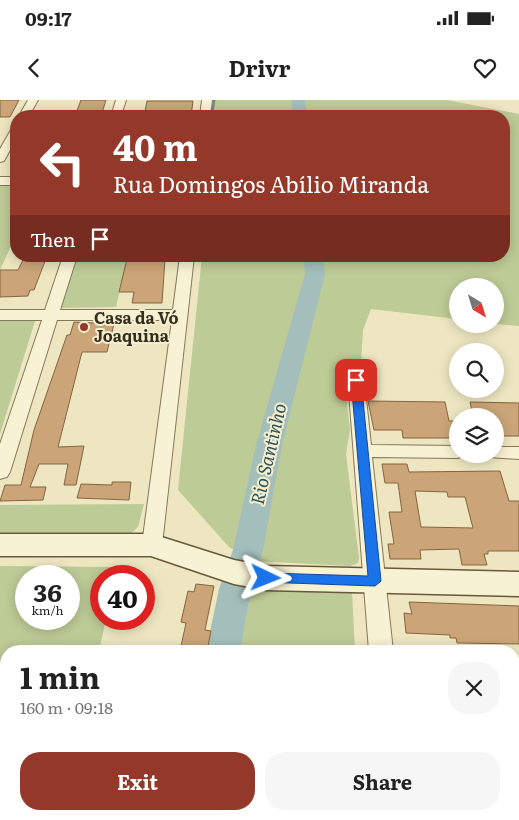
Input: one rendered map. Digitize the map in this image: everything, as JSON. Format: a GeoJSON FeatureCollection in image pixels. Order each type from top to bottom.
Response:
{"type":"FeatureCollection","features":[{"type":"Feature","properties":{"kind":"street"},"geometry":{"type":"LineString","coordinates":[[0,159],[10,141]]}},
{"type":"Feature","properties":{"kind":"street"},"geometry":{"type":"LineString","coordinates":[[0,472],[68,262]]}},
{"type":"Feature","properties":{"kind":"street"},"geometry":{"type":"LineString","coordinates":[[152,545],[186,262]]}},
{"type":"Feature","properties":{"kind":"street"},"geometry":{"type":"LineString","coordinates":[[0,316],[180,315]]}},
{"type":"Feature","properties":{"kind":"street"},"geometry":{"type":"LineString","coordinates":[[356,380],[381,645]]}},
{"type":"Feature","properties":{"kind":"street"},"geometry":{"type":"LineString","coordinates":[[362,450],[449,452]]}},
{"type":"Feature","properties":{"kind":"street"},"geometry":{"type":"LineString","coordinates":[[504,453],[519,453]]}},
{"type":"Feature","properties":{"kind":"street"},"geometry":{"type":"LineString","coordinates":[[0,546],[152,545],[242,574],[283,579],[519,584]]}},
{"type":"Feature","properties":{"kind":"green space"},"geometry":{"type":"Polygon","coordinates":[[[215,100],[447,100],[498,110],[214,110],[215,100]]]}},
{"type":"Feature","properties":{"kind":"green space"},"geometry":{"type":"Polygon","coordinates":[[[510,112],[519,114],[519,326],[504,325],[504,278],[449,278],[449,318],[371,309],[363,330],[360,377],[344,376],[350,430],[346,454],[359,558],[358,563],[350,566],[252,561],[229,547],[178,490],[201,262],[510,262],[510,112]]]}},
{"type":"Feature","properties":{"kind":"green space"},"geometry":{"type":"Polygon","coordinates":[[[0,185],[10,185],[10,248],[0,270],[0,185]]]}},
{"type":"Feature","properties":{"kind":"green space"},"geometry":{"type":"Polygon","coordinates":[[[73,262],[127,262],[116,307],[58,308],[73,262]]]}},
{"type":"Feature","properties":{"kind":"green space"},"geometry":{"type":"Polygon","coordinates":[[[0,319],[32,319],[35,321],[0,434],[0,319]]]}},
{"type":"Feature","properties":{"kind":"green space"},"geometry":{"type":"Polygon","coordinates":[[[144,504],[138,527],[129,535],[0,535],[0,505],[144,504]]]}},
{"type":"Feature","properties":{"kind":"green space"},"geometry":{"type":"Polygon","coordinates":[[[0,566],[15,566],[15,630],[80,630],[80,567],[90,567],[90,630],[104,630],[100,645],[0,645],[0,566]]]}},
{"type":"Feature","properties":{"kind":"green space"},"geometry":{"type":"Polygon","coordinates":[[[243,588],[352,592],[355,645],[233,645],[243,588]]]}},
{"type":"Feature","properties":{"kind":"building"},"geometry":{"type":"Polygon","coordinates":[[[0,100],[19,100],[14,110],[10,110],[10,117],[0,117],[0,100]]]}},
{"type":"Feature","properties":{"kind":"building"},"geometry":{"type":"Polygon","coordinates":[[[81,100],[106,100],[103,110],[77,110],[81,100]]]}},
{"type":"Feature","properties":{"kind":"building"},"geometry":{"type":"Polygon","coordinates":[[[147,101],[193,101],[192,110],[145,110],[147,101]]]}},
{"type":"Feature","properties":{"kind":"building"},"geometry":{"type":"Polygon","coordinates":[[[22,262],[45,262],[34,290],[30,290],[28,296],[0,297],[0,270],[18,270],[22,262]]]}},
{"type":"Feature","properties":{"kind":"building"},"geometry":{"type":"Polygon","coordinates":[[[126,262],[165,262],[162,303],[132,303],[134,292],[119,292],[126,262]]]}},
{"type":"Feature","properties":{"kind":"building"},"geometry":{"type":"Polygon","coordinates":[[[74,322],[114,324],[107,352],[82,352],[58,447],[84,446],[76,485],[64,485],[68,464],[39,464],[30,487],[46,487],[43,500],[0,501],[5,485],[21,485],[34,430],[67,335],[70,335],[74,322]]]}},
{"type":"Feature","properties":{"kind":"building"},"geometry":{"type":"Polygon","coordinates":[[[368,401],[445,402],[449,421],[449,438],[403,438],[402,430],[374,430],[368,401]]]}},
{"type":"Feature","properties":{"kind":"building"},"geometry":{"type":"Polygon","coordinates":[[[470,402],[519,403],[519,436],[504,436],[504,408],[471,408],[470,402]]]}},
{"type":"Feature","properties":{"kind":"building"},"geometry":{"type":"Polygon","coordinates":[[[382,464],[407,464],[409,472],[500,471],[509,501],[519,501],[519,551],[488,551],[488,554],[484,554],[487,565],[462,565],[459,549],[420,550],[421,559],[390,559],[388,544],[394,544],[389,512],[402,512],[398,483],[385,483],[382,464]],[[415,491],[421,527],[473,528],[465,497],[448,497],[447,492],[415,491]]]}},
{"type":"Feature","properties":{"kind":"building"},"geometry":{"type":"Polygon","coordinates":[[[112,482],[131,482],[129,500],[77,498],[81,484],[112,485],[112,482]]]}},
{"type":"Feature","properties":{"kind":"building"},"geometry":{"type":"Polygon","coordinates":[[[196,584],[214,586],[205,630],[211,631],[208,645],[181,645],[186,623],[181,622],[188,591],[194,592],[196,584]]]}},
{"type":"Feature","properties":{"kind":"building"},"geometry":{"type":"Polygon","coordinates":[[[409,602],[519,606],[519,644],[457,643],[456,638],[450,638],[450,635],[406,633],[404,613],[412,614],[409,602]]]}},
{"type":"Feature","properties":{"kind":"waterway"},"geometry":{"type":"LineString","coordinates":[[213,110],[214,100]]}},
{"type":"Feature","properties":{"kind":"waterway","name":"Rio Santinho"},"geometry":{"type":"LineString","coordinates":[[298,100],[299,110]]}},
{"type":"Feature","properties":{"kind":"waterway","name":"Rio Santinho"},"geometry":{"type":"LineString","coordinates":[[224,645],[235,589],[248,550],[269,445],[315,274],[314,262]]}},
{"type":"Feature","properties":{"kind":"place","name":"Casa da Vó Joaquina"},"geometry":{"type":"Point","coordinates":[84,327]}},
{"type":"Feature","properties":{"kind":"route"},"geometry":{"type":"LineString","coordinates":[[266,578],[375,581],[356,380]]}}]}
